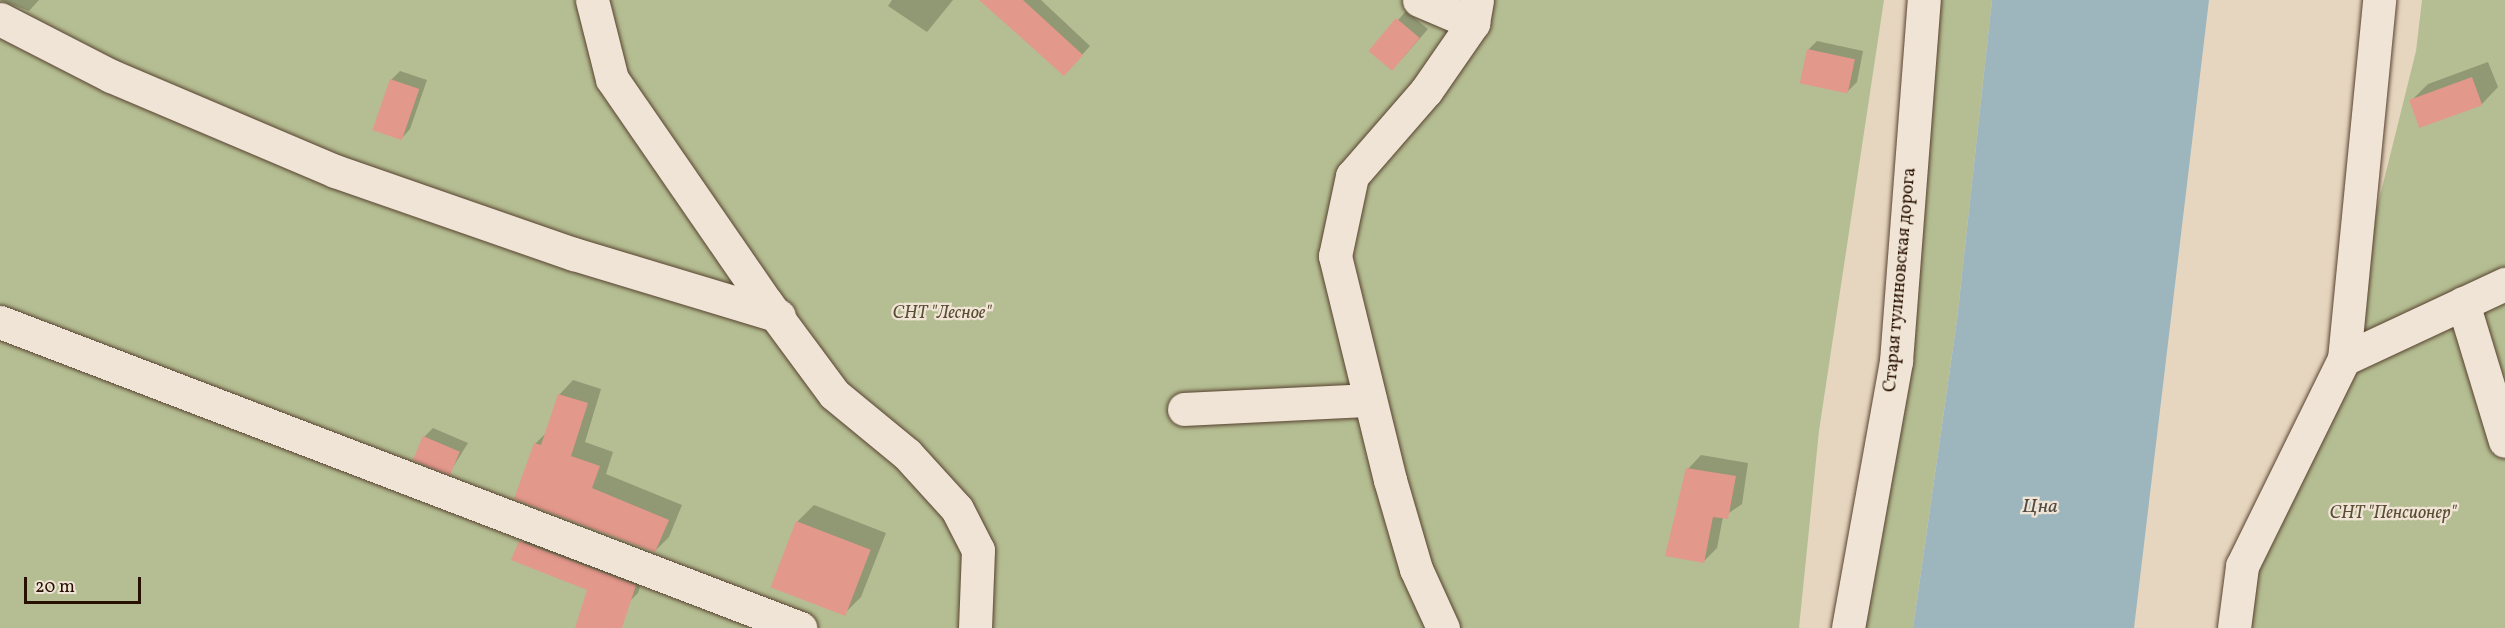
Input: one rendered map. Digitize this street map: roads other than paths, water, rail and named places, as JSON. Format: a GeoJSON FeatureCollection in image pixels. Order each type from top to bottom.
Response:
{"type":"FeatureCollection","features":[{"type":"Feature","properties":{"kind":"street"},"geometry":{"type":"LineString","coordinates":[[592,0],[612,79],[834,394],[907,454],[957,509],[978,550],[975,628]]}},
{"type":"Feature","properties":{"kind":"street"},"geometry":{"type":"LineString","coordinates":[[1419,0],[1475,11],[1426,91],[1352,176],[1335,256],[1370,400],[1416,569],[1443,628]]}},
{"type":"Feature","properties":{"kind":"street","name":"Старая тулиновская дорога"},"geometry":{"type":"LineString","coordinates":[[1848,628],[1896,361],[1924,0]]}},
{"type":"Feature","properties":{"kind":"street"},"geometry":{"type":"LineString","coordinates":[[2234,628],[2242,566],[2344,359],[2379,0]]}},
{"type":"Feature","properties":{"kind":"street"},"geometry":{"type":"LineString","coordinates":[[0,19],[111,76],[335,171],[574,254],[779,316]]}},
{"type":"Feature","properties":{"kind":"street"},"geometry":{"type":"LineString","coordinates":[[2344,359],[2505,284]]}},
{"type":"Feature","properties":{"kind":"street"},"geometry":{"type":"LineString","coordinates":[[2463,303],[2505,441]]}},
{"type":"Feature","properties":{"kind":"street"},"geometry":{"type":"LineString","coordinates":[[0,322],[801,628]]}},
{"type":"Feature","properties":{"kind":"street"},"geometry":{"type":"LineString","coordinates":[[1184,409],[1370,400]]}},
{"type":"Feature","properties":{"kind":"water","name":"Цна"},"geometry":{"type":"Polygon","coordinates":[[[1992,0],[2209,0],[2134,628],[1913,628],[1957,320],[1992,0]]]}},
{"type":"Feature","properties":{"kind":"park label","name":"СНТ \"Лесное\""},"geometry":{"type":"Point","coordinates":[942,314]}},
{"type":"Feature","properties":{"kind":"park label","name":"СНТ \"Пенсионер\""},"geometry":{"type":"Point","coordinates":[2393,514]}}]}
